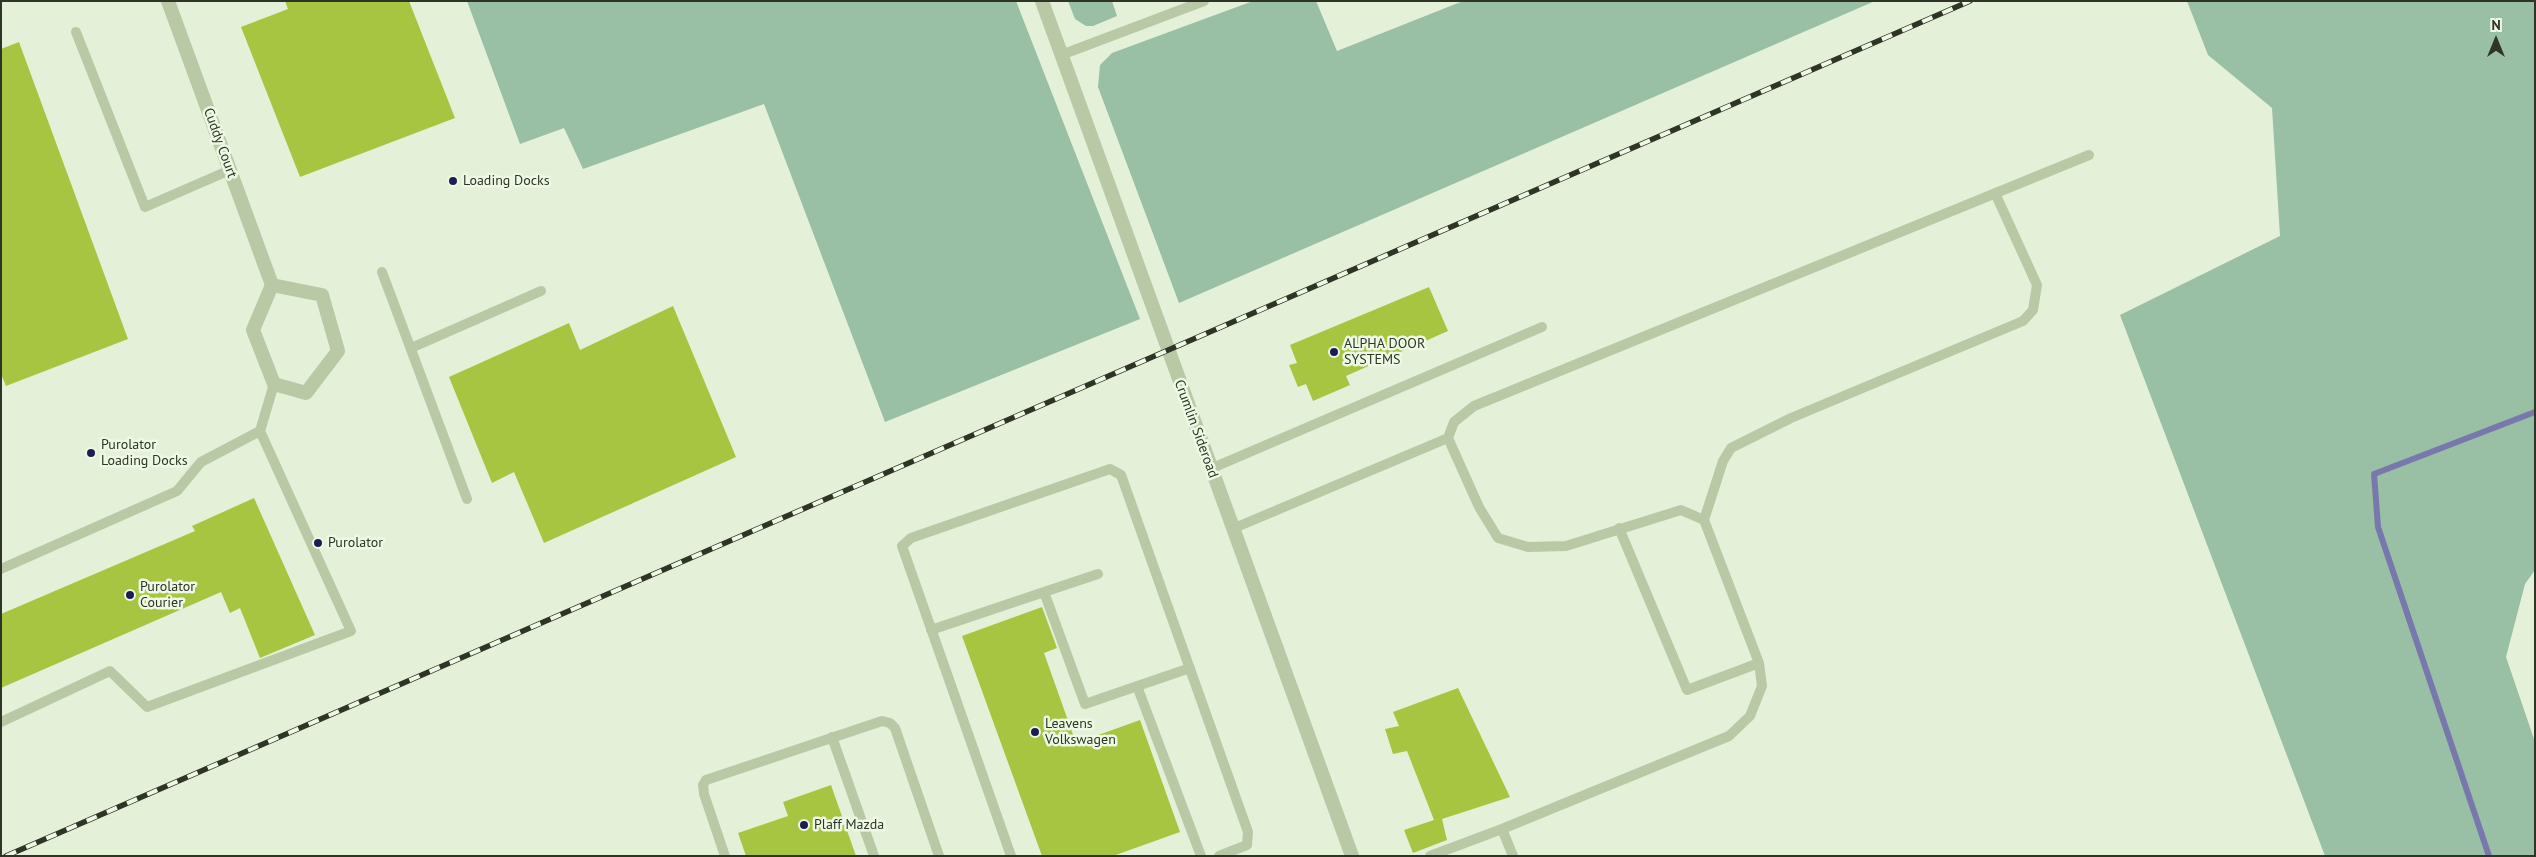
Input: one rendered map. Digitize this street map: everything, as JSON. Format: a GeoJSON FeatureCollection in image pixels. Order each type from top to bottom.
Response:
{"type":"FeatureCollection","features":[{"type":"Feature","properties":{"kind":"street","name":"Cuddy Court"},"geometry":{"type":"LineString","coordinates":[[168,1],[272,285]]}},
{"type":"Feature","properties":{"kind":"street","name":"Crumlin Sideroad"},"geometry":{"type":"LineString","coordinates":[[1042,1],[1210,469],[1352,856]]}},
{"type":"Feature","properties":{"kind":"street"},"geometry":{"type":"LineString","coordinates":[[272,285],[322,294],[338,352],[306,393],[274,384],[252,330],[272,285]]}},
{"type":"Feature","properties":{"kind":"lane"},"geometry":{"type":"LineString","coordinates":[[1061,55],[1204,1]]}},
{"type":"Feature","properties":{"kind":"lane"},"geometry":{"type":"LineString","coordinates":[[76,32],[145,207],[230,170]]}},
{"type":"Feature","properties":{"kind":"lane"},"geometry":{"type":"LineString","coordinates":[[1704,520],[1681,510],[1566,546],[1528,547],[1498,538],[1479,507],[1448,438],[1454,422],[1474,406],[2089,155]]}},
{"type":"Feature","properties":{"kind":"lane"},"geometry":{"type":"LineString","coordinates":[[1430,856],[1502,829],[1729,736],[1750,716],[1762,686],[1759,663],[1704,520],[1723,461],[1731,448],[1791,418],[2023,321],[2033,310],[2037,285],[1994,193]]}},
{"type":"Feature","properties":{"kind":"lane"},"geometry":{"type":"LineString","coordinates":[[382,272],[467,498]]}},
{"type":"Feature","properties":{"kind":"lane"},"geometry":{"type":"LineString","coordinates":[[411,348],[541,291]]}},
{"type":"Feature","properties":{"kind":"lane"},"geometry":{"type":"LineString","coordinates":[[1210,469],[1542,327]]}},
{"type":"Feature","properties":{"kind":"lane"},"geometry":{"type":"LineString","coordinates":[[1,722],[110,671],[147,707],[351,631],[260,431],[274,384]]}},
{"type":"Feature","properties":{"kind":"lane"},"geometry":{"type":"LineString","coordinates":[[1,569],[177,491],[201,462],[260,431]]}},
{"type":"Feature","properties":{"kind":"lane"},"geometry":{"type":"LineString","coordinates":[[1232,529],[1448,438]]}},
{"type":"Feature","properties":{"kind":"lane"},"geometry":{"type":"LineString","coordinates":[[1011,856],[902,546],[905,541],[1110,468],[1121,475],[1248,832],[1248,845],[1219,856]]}},
{"type":"Feature","properties":{"kind":"lane"},"geometry":{"type":"LineString","coordinates":[[1620,528],[1687,690],[1759,663]]}},
{"type":"Feature","properties":{"kind":"lane"},"geometry":{"type":"LineString","coordinates":[[932,630],[1098,574]]}},
{"type":"Feature","properties":{"kind":"lane"},"geometry":{"type":"LineString","coordinates":[[1044,592],[1085,704],[1190,668]]}},
{"type":"Feature","properties":{"kind":"lane"},"geometry":{"type":"LineString","coordinates":[[1137,686],[1201,856]]}},
{"type":"Feature","properties":{"kind":"lane"},"geometry":{"type":"LineString","coordinates":[[725,856],[704,794],[703,786],[706,780],[882,721],[890,723],[895,728],[939,856]]}},
{"type":"Feature","properties":{"kind":"lane"},"geometry":{"type":"LineString","coordinates":[[832,737],[874,856]]}},
{"type":"Feature","properties":{"kind":"lane"},"geometry":{"type":"LineString","coordinates":[[1502,829],[1513,856]]}},
{"type":"Feature","properties":{"kind":"green space"},"geometry":{"type":"Polygon","coordinates":[[[467,1],[1016,1],[1140,319],[885,422],[764,104],[583,169],[564,128],[520,144],[467,1]]]}},
{"type":"Feature","properties":{"kind":"green space"},"geometry":{"type":"Polygon","coordinates":[[[1068,1],[1112,1],[1117,16],[1093,26],[1086,26],[1075,19],[1068,1]]]}},
{"type":"Feature","properties":{"kind":"green space"},"geometry":{"type":"Polygon","coordinates":[[[1253,1],[1316,1],[1337,51],[1463,1],[1875,1],[1179,303],[1098,87],[1100,65],[1112,53],[1253,1]]]}},
{"type":"Feature","properties":{"kind":"green space"},"geometry":{"type":"Polygon","coordinates":[[[2187,1],[2535,1],[2535,570],[2525,584],[2506,657],[2535,742],[2535,856],[2325,856],[2120,315],[2280,236],[2272,108],[2208,55],[2187,1]]]}},
{"type":"Feature","properties":{"kind":"building"},"geometry":{"type":"Polygon","coordinates":[[[285,1],[409,1],[455,118],[300,177],[241,27],[288,9],[285,1]]]}},
{"type":"Feature","properties":{"kind":"building"},"geometry":{"type":"Polygon","coordinates":[[[19,42],[128,339],[6,386],[1,374],[1,49],[19,42]]]}},
{"type":"Feature","properties":{"kind":"building"},"geometry":{"type":"Polygon","coordinates":[[[1429,287],[1448,331],[1346,376],[1350,385],[1313,401],[1306,384],[1298,387],[1289,365],[1297,363],[1290,345],[1429,287]]]}},
{"type":"Feature","properties":{"kind":"building"},"geometry":{"type":"Polygon","coordinates":[[[673,306],[736,457],[544,543],[514,472],[492,483],[449,377],[569,323],[580,350],[673,306]]]}},
{"type":"Feature","properties":{"kind":"building","name":"Purolator Courier"},"geometry":{"type":"Polygon","coordinates":[[[254,498],[315,635],[260,658],[240,608],[230,613],[221,592],[1,688],[1,614],[195,531],[192,526],[254,498]]]}},
{"type":"Feature","properties":{"kind":"building","name":"Leavens Volkswagen"},"geometry":{"type":"Polygon","coordinates":[[[1042,607],[1057,648],[1044,653],[1076,743],[1140,720],[1180,832],[1113,856],[1042,856],[962,636],[1042,607]]]}},
{"type":"Feature","properties":{"kind":"building"},"geometry":{"type":"Polygon","coordinates":[[[1458,688],[1510,797],[1442,819],[1447,840],[1413,853],[1404,830],[1434,820],[1407,751],[1393,754],[1385,729],[1399,726],[1393,712],[1458,688]]]}},
{"type":"Feature","properties":{"kind":"building","name":"Plaff Mazda"},"geometry":{"type":"Polygon","coordinates":[[[831,785],[856,856],[746,856],[738,833],[788,816],[783,802],[831,785]]]}},
{"type":"Feature","properties":{"kind":"waterway"},"geometry":{"type":"LineString","coordinates":[[2489,856],[2378,527],[2374,474],[2535,412]]}},
{"type":"Feature","properties":{"kind":"railway"},"geometry":{"type":"LineString","coordinates":[[6,856],[1970,1]]}},
{"type":"Feature","properties":{"kind":"place","name":"Loading Docks"},"geometry":{"type":"Point","coordinates":[453,181]}},
{"type":"Feature","properties":{"kind":"place","name":"ALPHA DOOR SYSTEMS"},"geometry":{"type":"Point","coordinates":[1334,352]}},
{"type":"Feature","properties":{"kind":"place","name":"Purolator Loading Docks"},"geometry":{"type":"Point","coordinates":[91,453]}},
{"type":"Feature","properties":{"kind":"place","name":"Purolator"},"geometry":{"type":"Point","coordinates":[318,543]}},
{"type":"Feature","properties":{"kind":"place","name":"Purolator Courier"},"geometry":{"type":"Point","coordinates":[130,595]}},
{"type":"Feature","properties":{"kind":"place","name":"Leavens Volkswagen"},"geometry":{"type":"Point","coordinates":[1035,732]}},
{"type":"Feature","properties":{"kind":"place","name":"Plaff Mazda"},"geometry":{"type":"Point","coordinates":[804,825]}}]}
